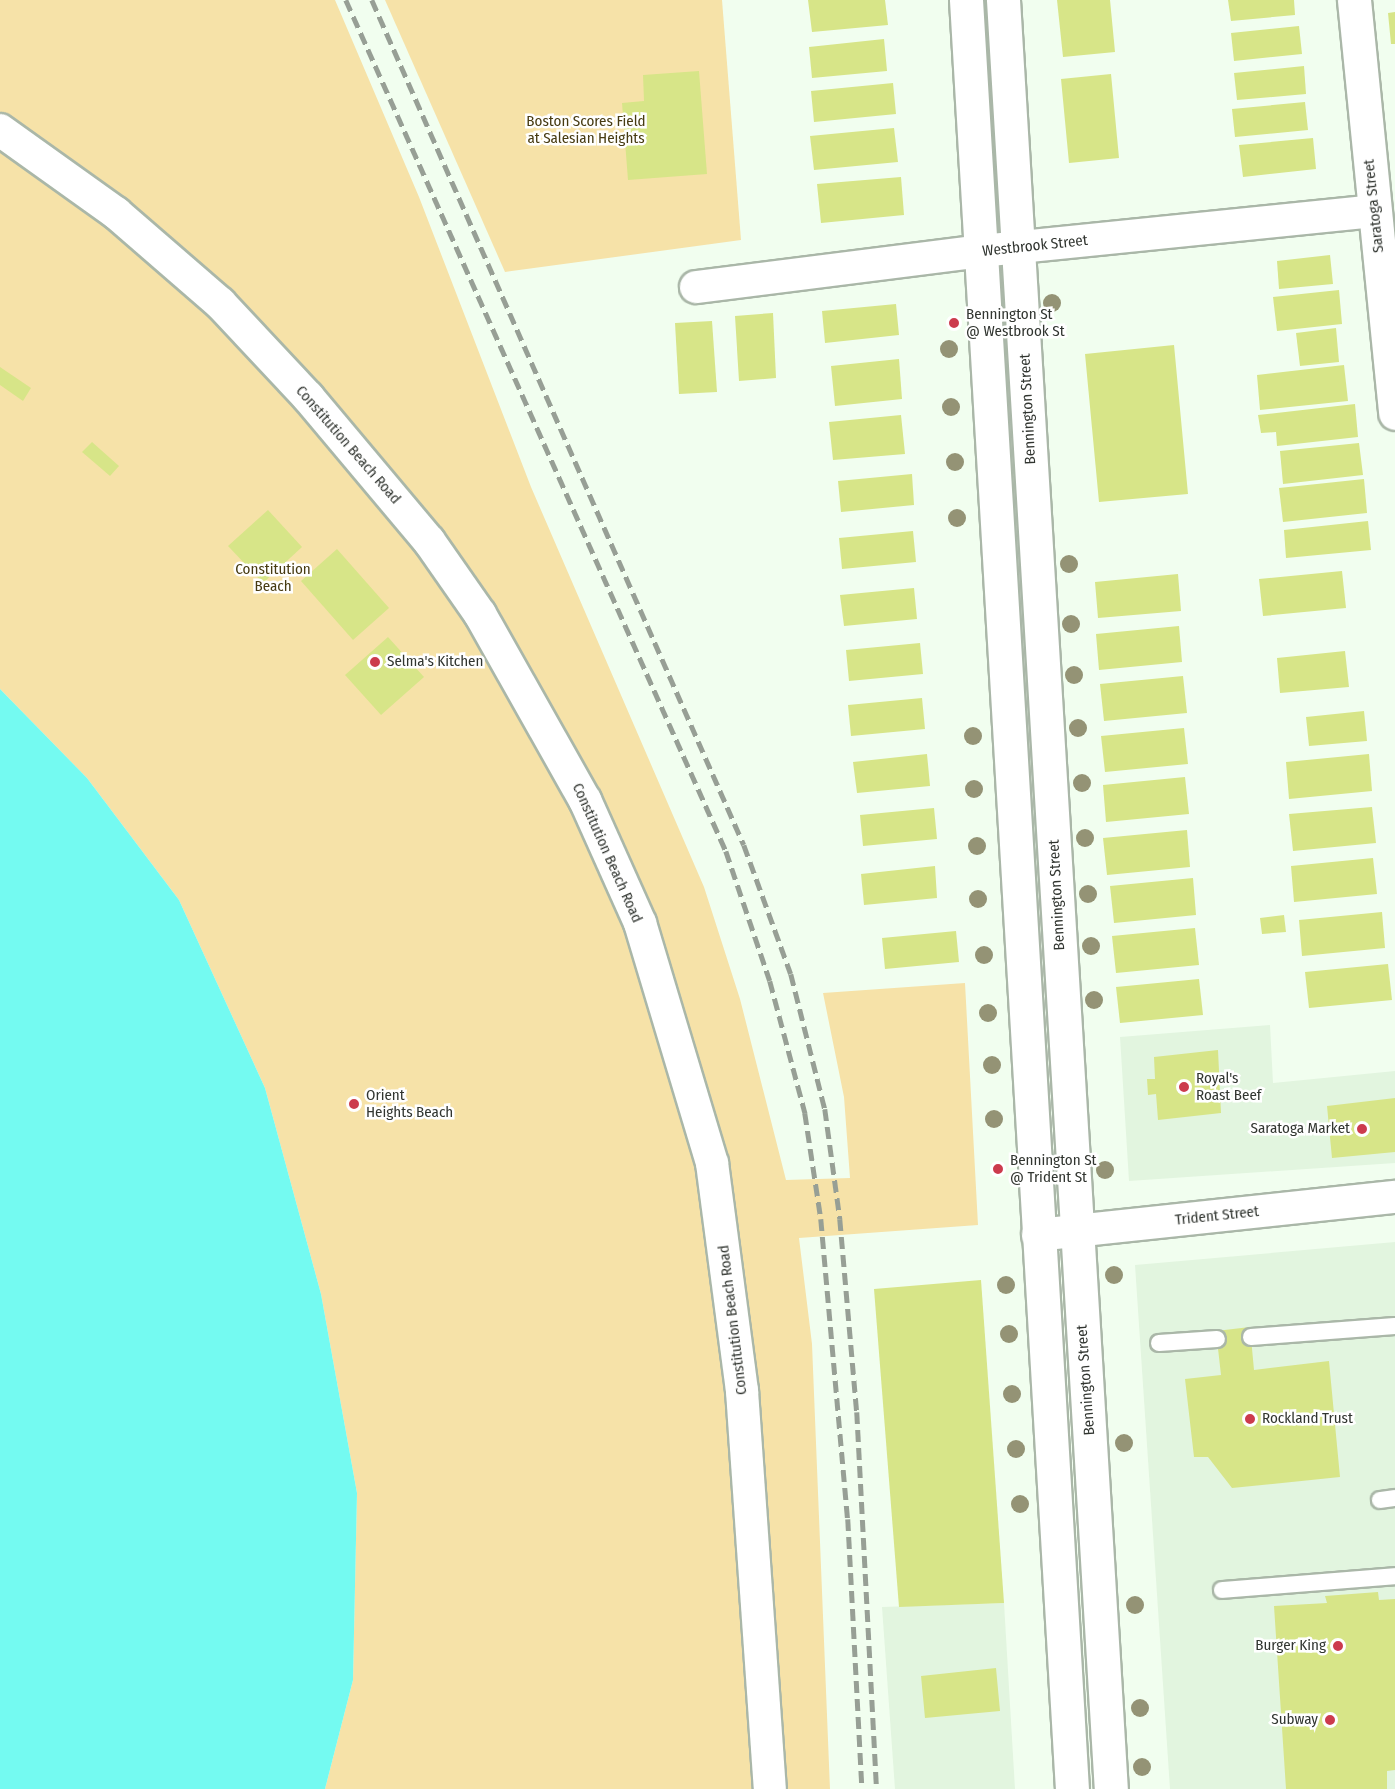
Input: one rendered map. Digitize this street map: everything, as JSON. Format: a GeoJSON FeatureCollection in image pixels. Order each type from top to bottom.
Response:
{"type":"FeatureCollection","features":[{"type":"Feature","properties":{"kind":"main road"},"geometry":{"type":"LineString","coordinates":[[966,0],[1072,1789]]}},
{"type":"Feature","properties":{"kind":"main road","name":"Bennington Street"},"geometry":{"type":"LineString","coordinates":[[1003,0],[1111,1789]]}},
{"type":"Feature","properties":{"kind":"main road","name":"Saratoga Street"},"geometry":{"type":"LineString","coordinates":[[1354,0],[1375,211],[1387,255],[1395,413]]}},
{"type":"Feature","properties":{"kind":"main road"},"geometry":{"type":"LineString","coordinates":[[1054,1492],[1093,1490]]}},
{"type":"Feature","properties":{"kind":"main road"},"geometry":{"type":"LineString","coordinates":[[1066,1696],[1105,1694]]}},
{"type":"Feature","properties":{"kind":"street","name":"Constitution Beach Road"},"geometry":{"type":"LineString","coordinates":[[0,130],[116,213],[220,303],[308,397],[429,541],[480,615],[585,800],[640,923],[712,1163],[742,1391],[770,1789]]}},
{"type":"Feature","properties":{"kind":"street","name":"Westbrook Street"},"geometry":{"type":"LineString","coordinates":[[696,287],[981,251],[1375,211]]}},
{"type":"Feature","properties":{"kind":"street","name":"Trident Street"},"geometry":{"type":"LineString","coordinates":[[1038,1235],[1395,1197]]}},
{"type":"Feature","properties":{"kind":"lane"},"geometry":{"type":"LineString","coordinates":[[1251,1336],[1395,1326]]}},
{"type":"Feature","properties":{"kind":"lane"},"geometry":{"type":"LineString","coordinates":[[1159,1343],[1217,1339]]}},
{"type":"Feature","properties":{"kind":"lane"},"geometry":{"type":"LineString","coordinates":[[1222,1590],[1395,1576]]}},
{"type":"Feature","properties":{"kind":"shaded area"},"geometry":{"type":"Polygon","coordinates":[[[1270,1025],[1273,1083],[1395,1071],[1395,1163],[1129,1181],[1120,1037],[1270,1025]]]}},
{"type":"Feature","properties":{"kind":"shaded area"},"geometry":{"type":"Polygon","coordinates":[[[1395,1242],[1395,1789],[1170,1789],[1135,1265],[1395,1242]]]}},
{"type":"Feature","properties":{"kind":"shaded area"},"geometry":{"type":"Polygon","coordinates":[[[1004,1603],[1015,1789],[895,1789],[882,1607],[1004,1603]]]}},
{"type":"Feature","properties":{"kind":"green space","name":"Constitution Beach"},"geometry":{"type":"Polygon","coordinates":[[[0,0],[335,0],[419,197],[531,487],[704,887],[740,999],[786,1180],[850,1178],[844,1097],[823,993],[965,983],[978,1225],[799,1238],[812,1344],[830,1789],[325,1789],[353,1680],[357,1493],[321,1294],[265,1088],[179,900],[87,778],[0,689],[0,0]]]}},
{"type":"Feature","properties":{"kind":"green space","name":"Boston Scores Field at Salesian Heights"},"geometry":{"type":"Polygon","coordinates":[[[385,0],[722,0],[741,240],[505,272],[385,0]]]}},
{"type":"Feature","properties":{"kind":"water"},"geometry":{"type":"Polygon","coordinates":[[[0,689],[87,778],[179,900],[265,1088],[321,1294],[357,1493],[353,1680],[325,1789],[0,1789],[0,689]]]}},
{"type":"Feature","properties":{"kind":"building"},"geometry":{"type":"Polygon","coordinates":[[[808,0],[885,0],[888,25],[812,32],[808,0]]]}},
{"type":"Feature","properties":{"kind":"building"},"geometry":{"type":"Polygon","coordinates":[[[1057,0],[1110,0],[1115,52],[1063,57],[1057,0]]]}},
{"type":"Feature","properties":{"kind":"building"},"geometry":{"type":"Polygon","coordinates":[[[1228,0],[1294,0],[1295,15],[1231,21],[1228,0]]]}},
{"type":"Feature","properties":{"kind":"building"},"geometry":{"type":"Polygon","coordinates":[[[1395,12],[1395,44],[1391,44],[1388,13],[1395,12]]]}},
{"type":"Feature","properties":{"kind":"building"},"geometry":{"type":"Polygon","coordinates":[[[1299,26],[1302,54],[1234,61],[1231,33],[1299,26]]]}},
{"type":"Feature","properties":{"kind":"building"},"geometry":{"type":"Polygon","coordinates":[[[884,39],[887,71],[812,78],[809,47],[884,39]]]}},
{"type":"Feature","properties":{"kind":"building"},"geometry":{"type":"Polygon","coordinates":[[[1304,66],[1306,94],[1237,100],[1234,73],[1304,66]]]}},
{"type":"Feature","properties":{"kind":"building"},"geometry":{"type":"Polygon","coordinates":[[[699,71],[707,174],[628,180],[622,103],[644,101],[643,75],[699,71]]]}},
{"type":"Feature","properties":{"kind":"building"},"geometry":{"type":"Polygon","coordinates":[[[1111,74],[1119,158],[1069,163],[1061,79],[1111,74]]]}},
{"type":"Feature","properties":{"kind":"building"},"geometry":{"type":"Polygon","coordinates":[[[893,83],[896,114],[814,122],[811,91],[893,83]]]}},
{"type":"Feature","properties":{"kind":"building"},"geometry":{"type":"Polygon","coordinates":[[[1305,102],[1308,130],[1235,137],[1232,109],[1305,102]]]}},
{"type":"Feature","properties":{"kind":"building"},"geometry":{"type":"Polygon","coordinates":[[[894,128],[898,162],[814,170],[810,136],[894,128]]]}},
{"type":"Feature","properties":{"kind":"building"},"geometry":{"type":"Polygon","coordinates":[[[1313,138],[1316,169],[1243,177],[1239,145],[1313,138]]]}},
{"type":"Feature","properties":{"kind":"building"},"geometry":{"type":"Polygon","coordinates":[[[901,177],[904,215],[821,223],[817,184],[901,177]]]}},
{"type":"Feature","properties":{"kind":"building"},"geometry":{"type":"Polygon","coordinates":[[[1330,255],[1333,284],[1279,289],[1277,261],[1330,255]]]}},
{"type":"Feature","properties":{"kind":"building"},"geometry":{"type":"Polygon","coordinates":[[[1339,290],[1342,324],[1277,331],[1273,297],[1339,290]]]}},
{"type":"Feature","properties":{"kind":"building"},"geometry":{"type":"Polygon","coordinates":[[[896,304],[899,335],[825,343],[822,311],[896,304]]]}},
{"type":"Feature","properties":{"kind":"building"},"geometry":{"type":"Polygon","coordinates":[[[773,313],[776,378],[739,381],[735,316],[773,313]]]}},
{"type":"Feature","properties":{"kind":"building"},"geometry":{"type":"Polygon","coordinates":[[[712,321],[717,392],[679,394],[675,323],[712,321]]]}},
{"type":"Feature","properties":{"kind":"building"},"geometry":{"type":"Polygon","coordinates":[[[1336,328],[1339,362],[1300,366],[1296,333],[1336,328]]]}},
{"type":"Feature","properties":{"kind":"building"},"geometry":{"type":"Polygon","coordinates":[[[1174,345],[1188,494],[1099,502],[1085,354],[1174,345]]]}},
{"type":"Feature","properties":{"kind":"building"},"geometry":{"type":"Polygon","coordinates":[[[899,359],[902,399],[835,406],[831,366],[899,359]]]}},
{"type":"Feature","properties":{"kind":"building"},"geometry":{"type":"Polygon","coordinates":[[[1344,365],[1348,401],[1260,410],[1257,375],[1344,365]]]}},
{"type":"Feature","properties":{"kind":"building"},"geometry":{"type":"Polygon","coordinates":[[[0,367],[31,388],[23,401],[0,385],[0,367]]]}},
{"type":"Feature","properties":{"kind":"building"},"geometry":{"type":"Polygon","coordinates":[[[1355,404],[1358,437],[1277,446],[1276,432],[1261,433],[1258,415],[1355,404]]]}},
{"type":"Feature","properties":{"kind":"building"},"geometry":{"type":"Polygon","coordinates":[[[901,415],[905,454],[833,460],[829,422],[901,415]]]}},
{"type":"Feature","properties":{"kind":"building"},"geometry":{"type":"Polygon","coordinates":[[[92,442],[119,466],[110,476],[82,452],[92,442]]]}},
{"type":"Feature","properties":{"kind":"building"},"geometry":{"type":"Polygon","coordinates":[[[1359,443],[1363,475],[1283,484],[1280,451],[1359,443]]]}},
{"type":"Feature","properties":{"kind":"building"},"geometry":{"type":"Polygon","coordinates":[[[912,474],[914,505],[841,512],[838,481],[912,474]]]}},
{"type":"Feature","properties":{"kind":"building"},"geometry":{"type":"Polygon","coordinates":[[[1364,479],[1367,513],[1283,522],[1279,488],[1364,479]]]}},
{"type":"Feature","properties":{"kind":"building"},"geometry":{"type":"Polygon","coordinates":[[[268,510],[302,547],[263,583],[228,546],[268,510]]]}},
{"type":"Feature","properties":{"kind":"building"},"geometry":{"type":"Polygon","coordinates":[[[1368,521],[1371,550],[1286,558],[1284,530],[1368,521]]]}},
{"type":"Feature","properties":{"kind":"building"},"geometry":{"type":"Polygon","coordinates":[[[913,531],[916,562],[842,569],[839,538],[913,531]]]}},
{"type":"Feature","properties":{"kind":"building"},"geometry":{"type":"Polygon","coordinates":[[[337,549],[389,608],[353,640],[301,581],[337,549]]]}},
{"type":"Feature","properties":{"kind":"building"},"geometry":{"type":"Polygon","coordinates":[[[1342,571],[1346,608],[1263,616],[1259,579],[1342,571]]]}},
{"type":"Feature","properties":{"kind":"building"},"geometry":{"type":"Polygon","coordinates":[[[1178,574],[1181,611],[1098,618],[1095,582],[1178,574]]]}},
{"type":"Feature","properties":{"kind":"building"},"geometry":{"type":"Polygon","coordinates":[[[914,588],[917,619],[844,626],[840,595],[914,588]]]}},
{"type":"Feature","properties":{"kind":"building"},"geometry":{"type":"Polygon","coordinates":[[[1179,626],[1182,662],[1099,670],[1096,634],[1179,626]]]}},
{"type":"Feature","properties":{"kind":"building"},"geometry":{"type":"Polygon","coordinates":[[[388,637],[424,677],[381,715],[345,675],[388,637]]]}},
{"type":"Feature","properties":{"kind":"building"},"geometry":{"type":"Polygon","coordinates":[[[920,643],[923,674],[849,681],[846,650],[920,643]]]}},
{"type":"Feature","properties":{"kind":"building"},"geometry":{"type":"Polygon","coordinates":[[[1345,651],[1349,687],[1280,693],[1277,658],[1345,651]]]}},
{"type":"Feature","properties":{"kind":"building"},"geometry":{"type":"Polygon","coordinates":[[[1183,676],[1187,713],[1104,721],[1100,684],[1183,676]]]}},
{"type":"Feature","properties":{"kind":"building"},"geometry":{"type":"Polygon","coordinates":[[[922,698],[925,729],[851,736],[848,705],[922,698]]]}},
{"type":"Feature","properties":{"kind":"building"},"geometry":{"type":"Polygon","coordinates":[[[1364,711],[1367,741],[1309,746],[1306,717],[1364,711]]]}},
{"type":"Feature","properties":{"kind":"building"},"geometry":{"type":"Polygon","coordinates":[[[1184,728],[1188,764],[1105,772],[1101,736],[1184,728]]]}},
{"type":"Feature","properties":{"kind":"building"},"geometry":{"type":"Polygon","coordinates":[[[927,754],[930,786],[857,793],[853,762],[927,754]]]}},
{"type":"Feature","properties":{"kind":"building"},"geometry":{"type":"Polygon","coordinates":[[[1369,754],[1372,791],[1289,799],[1286,762],[1369,754]]]}},
{"type":"Feature","properties":{"kind":"building"},"geometry":{"type":"Polygon","coordinates":[[[1185,777],[1189,814],[1106,822],[1103,785],[1185,777]]]}},
{"type":"Feature","properties":{"kind":"building"},"geometry":{"type":"Polygon","coordinates":[[[1372,807],[1376,843],[1293,851],[1289,814],[1372,807]]]}},
{"type":"Feature","properties":{"kind":"building"},"geometry":{"type":"Polygon","coordinates":[[[934,808],[937,839],[863,846],[860,815],[934,808]]]}},
{"type":"Feature","properties":{"kind":"building"},"geometry":{"type":"Polygon","coordinates":[[[1187,830],[1190,867],[1107,875],[1103,838],[1187,830]]]}},
{"type":"Feature","properties":{"kind":"building"},"geometry":{"type":"Polygon","coordinates":[[[1373,858],[1377,894],[1294,902],[1291,866],[1373,858]]]}},
{"type":"Feature","properties":{"kind":"building"},"geometry":{"type":"Polygon","coordinates":[[[935,866],[937,898],[864,905],[861,874],[935,866]]]}},
{"type":"Feature","properties":{"kind":"building"},"geometry":{"type":"Polygon","coordinates":[[[1193,878],[1196,915],[1114,923],[1110,886],[1193,878]]]}},
{"type":"Feature","properties":{"kind":"building"},"geometry":{"type":"Polygon","coordinates":[[[1382,912],[1385,948],[1302,956],[1299,920],[1382,912]]]}},
{"type":"Feature","properties":{"kind":"building"},"geometry":{"type":"Polygon","coordinates":[[[1284,915],[1286,932],[1262,934],[1260,918],[1284,915]]]}},
{"type":"Feature","properties":{"kind":"building"},"geometry":{"type":"Polygon","coordinates":[[[1195,928],[1199,965],[1116,973],[1112,936],[1195,928]]]}},
{"type":"Feature","properties":{"kind":"building"},"geometry":{"type":"Polygon","coordinates":[[[956,931],[959,962],[885,969],[882,938],[956,931]]]}},
{"type":"Feature","properties":{"kind":"building"},"geometry":{"type":"Polygon","coordinates":[[[1388,964],[1392,1000],[1309,1008],[1305,972],[1388,964]]]}},
{"type":"Feature","properties":{"kind":"building"},"geometry":{"type":"Polygon","coordinates":[[[1199,979],[1203,1015],[1120,1023],[1116,987],[1199,979]]]}},
{"type":"Feature","properties":{"kind":"building","name":"Royal's Roast Beef"},"geometry":{"type":"Polygon","coordinates":[[[1218,1050],[1221,1113],[1158,1120],[1156,1094],[1148,1095],[1147,1079],[1155,1079],[1154,1057],[1218,1050]]]}},
{"type":"Feature","properties":{"kind":"building","name":"Saratoga Market"},"geometry":{"type":"Polygon","coordinates":[[[1395,1098],[1395,1152],[1332,1158],[1327,1106],[1395,1098]]]}},
{"type":"Feature","properties":{"kind":"building"},"geometry":{"type":"Polygon","coordinates":[[[981,1280],[1004,1603],[899,1607],[874,1289],[981,1280]]]}},
{"type":"Feature","properties":{"kind":"building"},"geometry":{"type":"Polygon","coordinates":[[[1250,1327],[1254,1370],[1329,1361],[1340,1477],[1232,1488],[1208,1457],[1194,1457],[1185,1379],[1221,1375],[1216,1331],[1250,1327]]]}},
{"type":"Feature","properties":{"kind":"building"},"geometry":{"type":"Polygon","coordinates":[[[1378,1592],[1379,1600],[1395,1599],[1395,1770],[1387,1771],[1387,1789],[1286,1789],[1274,1606],[1327,1603],[1325,1596],[1378,1592]]]}},
{"type":"Feature","properties":{"kind":"building"},"geometry":{"type":"Polygon","coordinates":[[[996,1668],[1000,1711],[925,1718],[921,1676],[996,1668]]]}},
{"type":"Feature","properties":{"kind":"railway"},"geometry":{"type":"LineString","coordinates":[[346,0],[726,851],[770,981],[805,1113],[821,1219],[848,1519],[862,1789]]}},
{"type":"Feature","properties":{"kind":"railway"},"geometry":{"type":"LineString","coordinates":[[372,0],[744,845],[791,974],[825,1109],[840,1219],[857,1412],[877,1789]]}},
{"type":"Feature","properties":{"kind":"place","name":"Bennington St @ Westbrook St"},"geometry":{"type":"Point","coordinates":[954,323]}},
{"type":"Feature","properties":{"kind":"place","name":"Selma's Kitchen"},"geometry":{"type":"Point","coordinates":[375,662]}},
{"type":"Feature","properties":{"kind":"place","name":"Royal's Roast Beef"},"geometry":{"type":"Point","coordinates":[1184,1087]}},
{"type":"Feature","properties":{"kind":"place","name":"Orient Heights Beach"},"geometry":{"type":"Point","coordinates":[354,1104]}},
{"type":"Feature","properties":{"kind":"place","name":"Saratoga Market"},"geometry":{"type":"Point","coordinates":[1362,1129]}},
{"type":"Feature","properties":{"kind":"place","name":"Bennington St @ Trident St"},"geometry":{"type":"Point","coordinates":[998,1169]}},
{"type":"Feature","properties":{"kind":"place","name":"Rockland Trust"},"geometry":{"type":"Point","coordinates":[1250,1419]}},
{"type":"Feature","properties":{"kind":"place","name":"Burger King"},"geometry":{"type":"Point","coordinates":[1338,1646]}},
{"type":"Feature","properties":{"kind":"place","name":"Subway"},"geometry":{"type":"Point","coordinates":[1330,1720]}}]}
